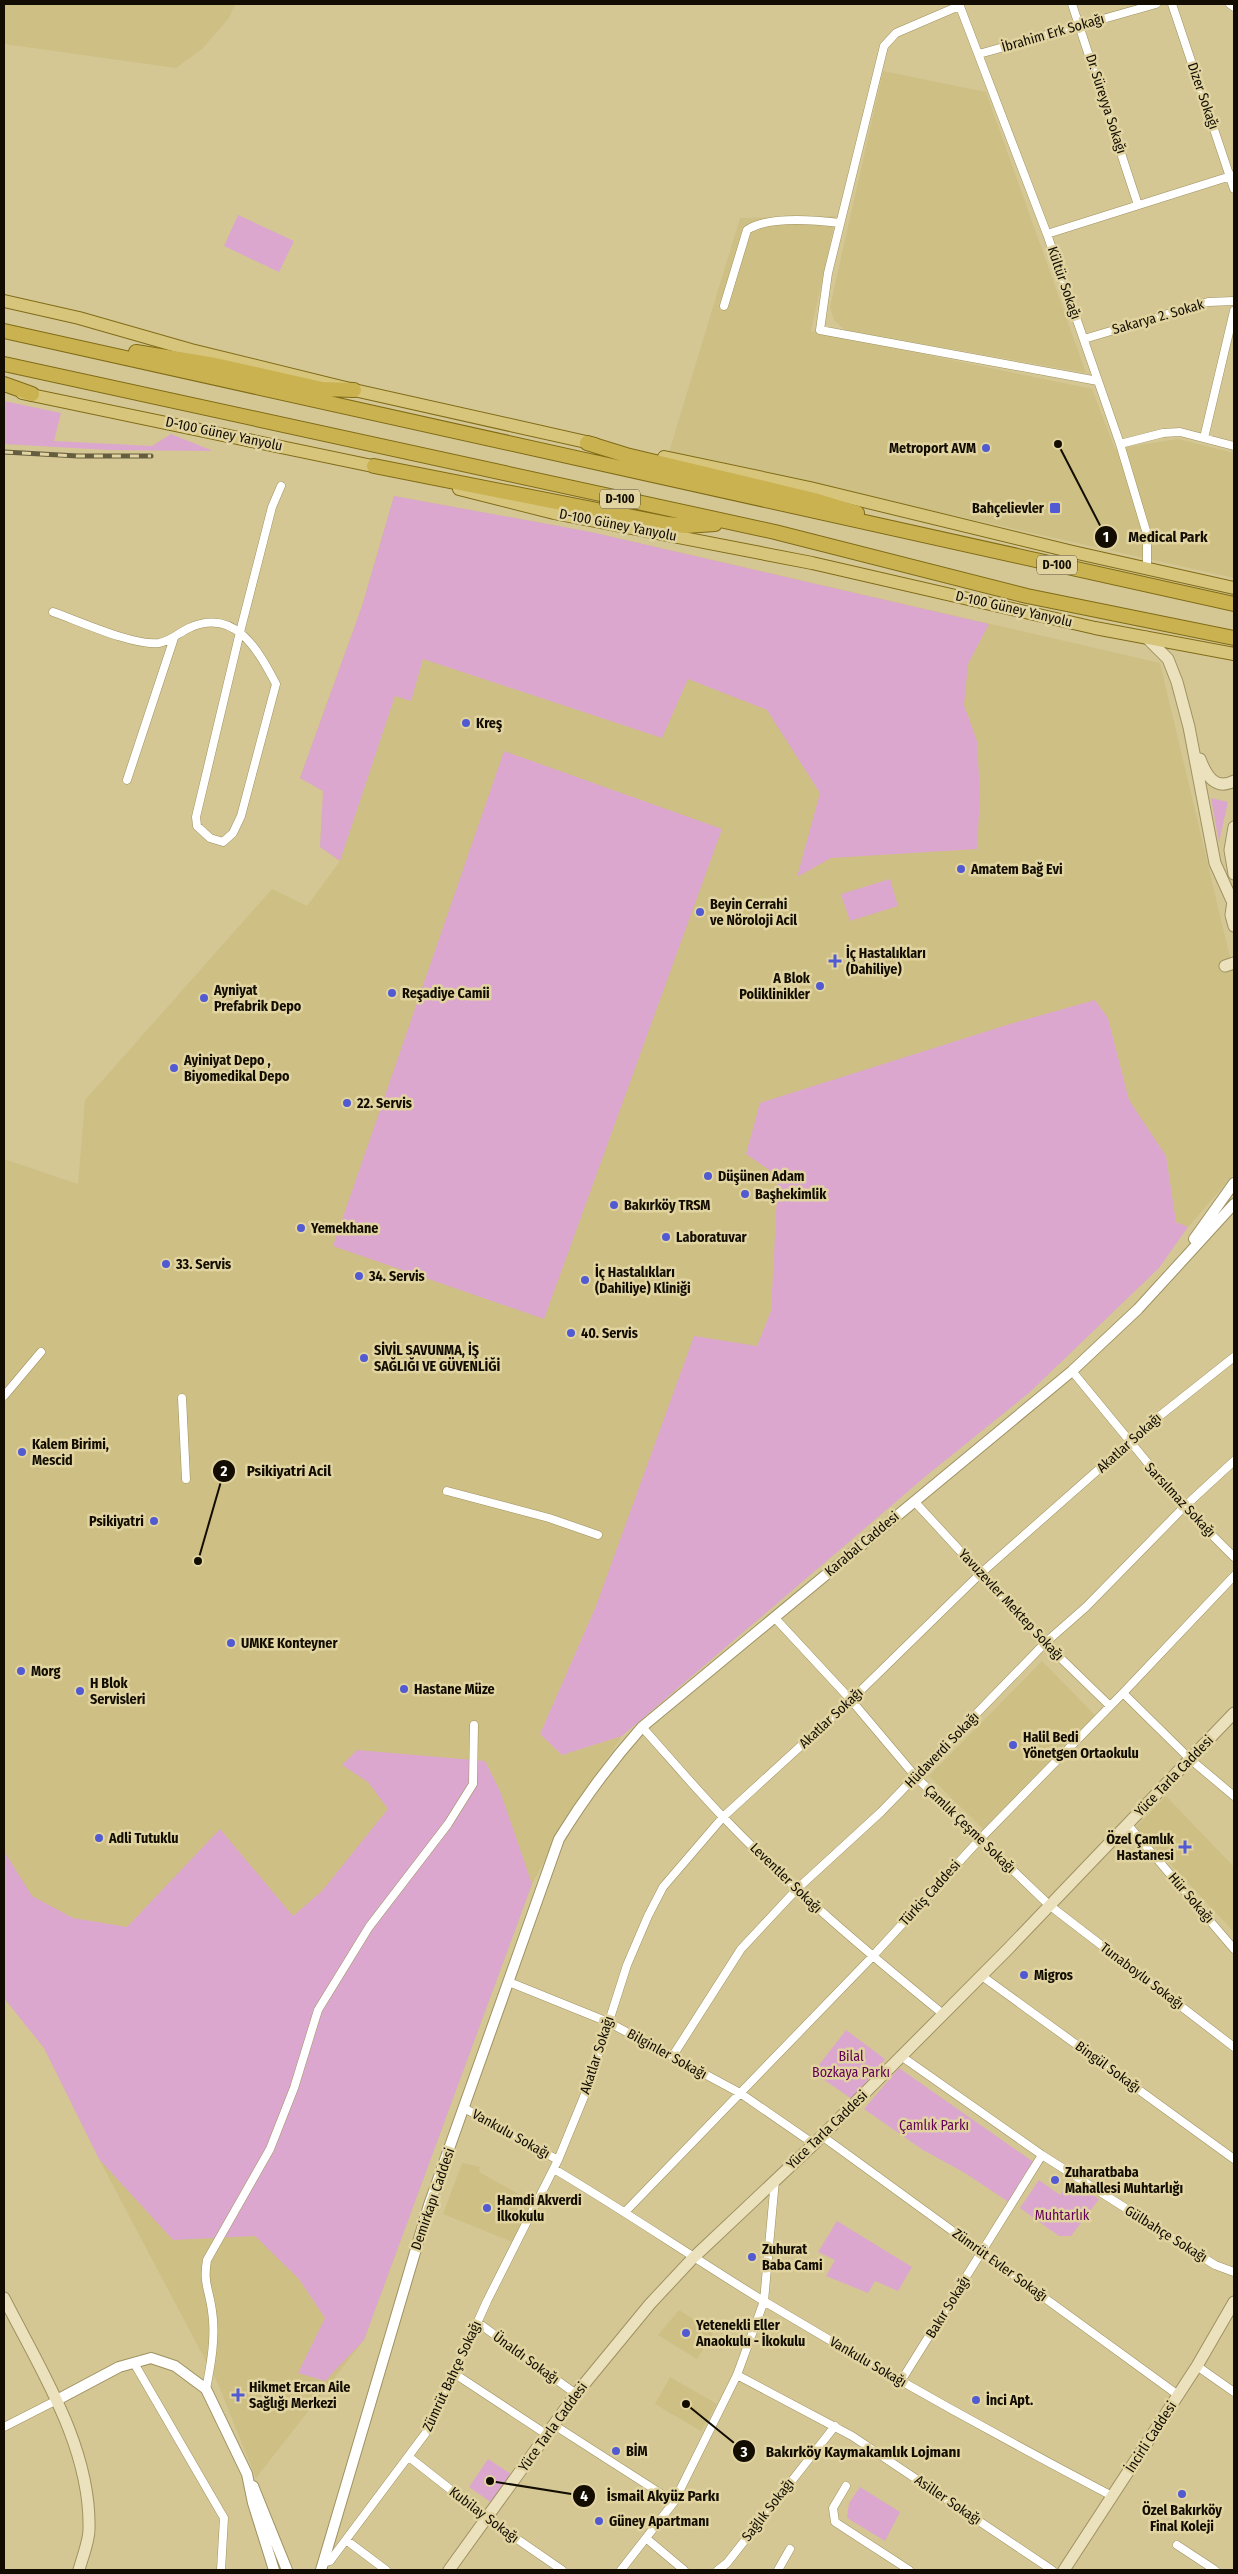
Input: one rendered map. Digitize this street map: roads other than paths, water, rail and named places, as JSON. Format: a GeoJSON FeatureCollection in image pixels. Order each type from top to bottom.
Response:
{"type":"FeatureCollection","features":[{"type":"Feature","properties":{"kind":"highway","name":"D-100"},"geometry":{"type":"LineString","coordinates":[[4,330],[92,352],[1234,604]]}},
{"type":"Feature","properties":{"kind":"highway"},"geometry":{"type":"LineString","coordinates":[[92,352],[128,351],[322,389],[354,390]]}},
{"type":"Feature","properties":{"kind":"highway","name":"D-100"},"geometry":{"type":"LineString","coordinates":[[4,364],[775,532],[1026,596],[1234,638]]}},
{"type":"Feature","properties":{"kind":"highway"},"geometry":{"type":"LineString","coordinates":[[4,384],[32,394]]}},
{"type":"Feature","properties":{"kind":"highway"},"geometry":{"type":"LineString","coordinates":[[587,443],[626,455],[844,508],[880,525]]}},
{"type":"Feature","properties":{"kind":"highway"},"geometry":{"type":"LineString","coordinates":[[374,466],[668,524],[704,526],[727,523]]}},
{"type":"Feature","properties":{"kind":"main road"},"geometry":{"type":"LineString","coordinates":[[4,301],[79,318],[191,350],[354,390],[587,443],[622,448],[810,488],[926,517],[1234,588]]}},
{"type":"Feature","properties":{"kind":"main road","name":"D-100 Güney Yanyolu"},"geometry":{"type":"LineString","coordinates":[[4,391],[32,394],[374,466],[554,513],[812,562],[1095,628],[1234,654]]}},
{"type":"Feature","properties":{"kind":"main road"},"geometry":{"type":"LineString","coordinates":[[1146,637],[1168,659],[1177,682],[1189,727],[1216,863],[1234,903],[1232,914],[1234,926]]}},
{"type":"Feature","properties":{"kind":"main road"},"geometry":{"type":"LineString","coordinates":[[1189,727],[1209,778],[1223,785],[1234,781]]}},
{"type":"Feature","properties":{"kind":"main road"},"geometry":{"type":"LineString","coordinates":[[1234,827],[1230,850],[1234,874]]}},
{"type":"Feature","properties":{"kind":"main road","name":"Yüce Tarla Caddesi"},"geometry":{"type":"LineString","coordinates":[[449,2570],[488,2519],[546,2434],[576,2394],[624,2334],[693,2258],[818,2140],[982,1976],[1234,1713]]}},
{"type":"Feature","properties":{"kind":"main road"},"geometry":{"type":"LineString","coordinates":[[4,2298],[70,2434],[84,2481],[89,2530],[79,2570]]}},
{"type":"Feature","properties":{"kind":"main road","name":"İncirli Caddesi"},"geometry":{"type":"LineString","coordinates":[[1064,2570],[1197,2366],[1234,2302]]}},
{"type":"Feature","properties":{"kind":"street","name":"Dr. Süreyya Sokağı"},"geometry":{"type":"LineString","coordinates":[[1072,4],[1138,205]]}},
{"type":"Feature","properties":{"kind":"street","name":"İbrahim Erk Sokağı"},"geometry":{"type":"LineString","coordinates":[[979,54],[1156,4]]}},
{"type":"Feature","properties":{"kind":"street","name":"Dizer Sokağı"},"geometry":{"type":"LineString","coordinates":[[1172,4],[1232,176],[1234,189]]}},
{"type":"Feature","properties":{"kind":"street"},"geometry":{"type":"LineString","coordinates":[[1230,4],[1234,7]]}},
{"type":"Feature","properties":{"kind":"street"},"geometry":{"type":"LineString","coordinates":[[959,5],[896,33],[884,46],[828,273],[820,330],[1098,381]]}},
{"type":"Feature","properties":{"kind":"street","name":"Kültür Sokağı"},"geometry":{"type":"LineString","coordinates":[[959,5],[1047,234],[1120,444],[1147,534],[1147,568]]}},
{"type":"Feature","properties":{"kind":"street"},"geometry":{"type":"LineString","coordinates":[[1047,234],[1232,176]]}},
{"type":"Feature","properties":{"kind":"street"},"geometry":{"type":"LineString","coordinates":[[724,306],[747,230],[756,224],[804,220],[840,223]]}},
{"type":"Feature","properties":{"kind":"street","name":"Sakarya 2. Sokak"},"geometry":{"type":"LineString","coordinates":[[1084,338],[1208,302],[1234,301]]}},
{"type":"Feature","properties":{"kind":"street"},"geometry":{"type":"LineString","coordinates":[[1204,438],[1234,311]]}},
{"type":"Feature","properties":{"kind":"street"},"geometry":{"type":"LineString","coordinates":[[1120,444],[1163,433],[1180,432],[1234,446]]}},
{"type":"Feature","properties":{"kind":"street"},"geometry":{"type":"LineString","coordinates":[[53,612],[137,641],[158,643],[174,638],[188,628],[208,621],[240,632],[259,651],[276,684],[241,816],[233,834],[223,842],[210,838],[197,826],[196,817],[240,632],[272,507],[281,486]]}},
{"type":"Feature","properties":{"kind":"street"},"geometry":{"type":"LineString","coordinates":[[128,780],[174,638]]}},
{"type":"Feature","properties":{"kind":"street","name":"Karabal Caddesi"},"geometry":{"type":"LineString","coordinates":[[1180,1261],[1234,1183]]}},
{"type":"Feature","properties":{"kind":"street","name":"Karabal Caddesi"},"geometry":{"type":"LineString","coordinates":[[558,1840],[597,1782],[642,1727],[1072,1371],[1138,1309],[1234,1204]]}},
{"type":"Feature","properties":{"kind":"street"},"geometry":{"type":"LineString","coordinates":[[4,1396],[41,1352]]}},
{"type":"Feature","properties":{"kind":"street","name":"Akatlar Sokağı"},"geometry":{"type":"LineString","coordinates":[[554,2169],[588,2087],[631,1957],[648,1916],[663,1887],[723,1817],[851,1700],[980,1574],[1157,1418],[1234,1356]]}},
{"type":"Feature","properties":{"kind":"street","name":"Sarsılmaz Sokağı"},"geometry":{"type":"LineString","coordinates":[[1072,1371],[1129,1443],[1184,1507],[1234,1557]]}},
{"type":"Feature","properties":{"kind":"street"},"geometry":{"type":"LineString","coordinates":[[182,1398],[186,1479]]}},
{"type":"Feature","properties":{"kind":"street","name":"Hüdaverdi Sokağı"},"geometry":{"type":"LineString","coordinates":[[672,2057],[741,1949],[796,1889],[916,1777],[1046,1643],[1086,1607],[1184,1507],[1234,1461]]}},
{"type":"Feature","properties":{"kind":"street"},"geometry":{"type":"LineString","coordinates":[[447,1491],[549,1518],[598,1535]]}},
{"type":"Feature","properties":{"kind":"street","name":"Yavuzevler Mektep Sokağı"},"geometry":{"type":"LineString","coordinates":[[914,1501],[980,1574],[1110,1706]]}},
{"type":"Feature","properties":{"kind":"street","name":"Türkiş Caddesi"},"geometry":{"type":"LineString","coordinates":[[626,2211],[872,1957],[980,1839],[1234,1576]]}},
{"type":"Feature","properties":{"kind":"street","name":"Çamlık Çeşme Sokağı"},"geometry":{"type":"LineString","coordinates":[[774,1617],[851,1700],[916,1777],[1049,1905]]}},
{"type":"Feature","properties":{"kind":"street"},"geometry":{"type":"LineString","coordinates":[[1123,1693],[1190,1759],[1234,1796]]}},
{"type":"Feature","properties":{"kind":"street"},"geometry":{"type":"LineString","coordinates":[[206,2389],[210,2366],[213,2323],[204,2279],[207,2260],[270,2149],[294,2088],[318,2010],[368,1927],[448,1824],[473,1784],[474,1725]]}},
{"type":"Feature","properties":{"kind":"street","name":"Leventler Sokağı"},"geometry":{"type":"LineString","coordinates":[[642,1727],[723,1817],[796,1889],[872,1957],[943,2014]]}},
{"type":"Feature","properties":{"kind":"street","name":"Hür Sokağı"},"geometry":{"type":"LineString","coordinates":[[1128,1825],[1234,1949]]}},
{"type":"Feature","properties":{"kind":"street","name":"Demirkapı Caddesi"},"geometry":{"type":"LineString","coordinates":[[322,2567],[429,2205],[558,1840]]}},
{"type":"Feature","properties":{"kind":"street","name":"Tunaboylu Sokağı"},"geometry":{"type":"LineString","coordinates":[[1049,1905],[1234,2047]]}},
{"type":"Feature","properties":{"kind":"street","name":"Bingül Sokağı"},"geometry":{"type":"LineString","coordinates":[[982,1976],[1234,2158]]}},
{"type":"Feature","properties":{"kind":"street","name":"Bilginler Sokağı"},"geometry":{"type":"LineString","coordinates":[[509,1982],[608,2022],[740,2093],[818,2140]]}},
{"type":"Feature","properties":{"kind":"street","name":"Gülbahçe Sokağı"},"geometry":{"type":"LineString","coordinates":[[900,2056],[1042,2155],[1214,2265],[1234,2272]]}},
{"type":"Feature","properties":{"kind":"street","name":"Vankulu Sokağı"},"geometry":{"type":"LineString","coordinates":[[464,2108],[558,2160]]}},
{"type":"Feature","properties":{"kind":"street","name":"Zümrüt Evler Sokağı"},"geometry":{"type":"LineString","coordinates":[[818,2140],[983,2253],[1178,2395]]}},
{"type":"Feature","properties":{"kind":"street","name":"Bakır Sokağı"},"geometry":{"type":"LineString","coordinates":[[901,2381],[983,2253],[1042,2155]]}},
{"type":"Feature","properties":{"kind":"street","name":"Vankulu Sokağı"},"geometry":{"type":"LineString","coordinates":[[554,2169],[626,2211],[693,2258],[764,2301],[993,2434],[1112,2496]]}},
{"type":"Feature","properties":{"kind":"street","name":"Zümrüt Bahçe Sokağı"},"geometry":{"type":"LineString","coordinates":[[322,2567],[330,2561],[425,2434],[455,2374],[477,2322],[554,2169]]}},
{"type":"Feature","properties":{"kind":"street"},"geometry":{"type":"LineString","coordinates":[[621,2570],[674,2502],[737,2375],[764,2301],[775,2180]]}},
{"type":"Feature","properties":{"kind":"street","name":"Ünaldı Sokağı"},"geometry":{"type":"LineString","coordinates":[[477,2322],[576,2394]]}},
{"type":"Feature","properties":{"kind":"street"},"geometry":{"type":"LineString","coordinates":[[4,2427],[119,2367],[151,2358],[175,2366],[206,2389],[259,2499],[287,2570]]}},
{"type":"Feature","properties":{"kind":"street"},"geometry":{"type":"LineString","coordinates":[[134,2363],[224,2518],[221,2570]]}},
{"type":"Feature","properties":{"kind":"street"},"geometry":{"type":"LineString","coordinates":[[1197,2366],[1234,2392]]}},
{"type":"Feature","properties":{"kind":"street"},"geometry":{"type":"LineString","coordinates":[[455,2374],[546,2434]]}},
{"type":"Feature","properties":{"kind":"street","name":"Asiller Sokağı"},"geometry":{"type":"LineString","coordinates":[[737,2375],[835,2426],[929,2486],[1052,2570]]}},
{"type":"Feature","properties":{"kind":"street"},"geometry":{"type":"LineString","coordinates":[[554,2425],[674,2502]]}},
{"type":"Feature","properties":{"kind":"street","name":"Sağlık Sokağı"},"geometry":{"type":"LineString","coordinates":[[718,2570],[727,2563],[835,2426]]}},
{"type":"Feature","properties":{"kind":"street","name":"Kubilay Sokağı"},"geometry":{"type":"LineString","coordinates":[[409,2457],[488,2519],[562,2570]]}},
{"type":"Feature","properties":{"kind":"street"},"geometry":{"type":"LineString","coordinates":[[247,2474],[253,2503],[274,2570]]}},
{"type":"Feature","properties":{"kind":"street"},"geometry":{"type":"LineString","coordinates":[[846,2486],[833,2508],[835,2522],[909,2570]]}},
{"type":"Feature","properties":{"kind":"street"},"geometry":{"type":"LineString","coordinates":[[647,2539],[684,2570]]}},
{"type":"Feature","properties":{"kind":"street"},"geometry":{"type":"LineString","coordinates":[[346,2540],[386,2570]]}},
{"type":"Feature","properties":{"kind":"street"},"geometry":{"type":"LineString","coordinates":[[1177,2545],[1215,2570]]}},
{"type":"Feature","properties":{"kind":"street"},"geometry":{"type":"LineString","coordinates":[[778,2570],[790,2549]]}},
{"type":"Feature","properties":{"kind":"street"},"geometry":{"type":"LineString","coordinates":[[314,2570],[322,2567]]}},
{"type":"Feature","properties":{"kind":"railway"},"geometry":{"type":"LineString","coordinates":[[4,452],[78,456],[151,456]]}},
{"type":"Feature","properties":{"kind":"place","name":"Medical Park"},"geometry":{"type":"Point","coordinates":[1058,444]}},
{"type":"Feature","properties":{"kind":"place","name":"Metroport AVM"},"geometry":{"type":"Point","coordinates":[986,448]}},
{"type":"Feature","properties":{"kind":"place","name":"Bahçelievler"},"geometry":{"type":"Point","coordinates":[1055,508]}},
{"type":"Feature","properties":{"kind":"place","name":"Kreş"},"geometry":{"type":"Point","coordinates":[466,723]}},
{"type":"Feature","properties":{"kind":"place","name":"Amatem Bağ Evi"},"geometry":{"type":"Point","coordinates":[961,869]}},
{"type":"Feature","properties":{"kind":"place","name":"Beyin Cerrahi ve Nöroloji Acil"},"geometry":{"type":"Point","coordinates":[700,912]}},
{"type":"Feature","properties":{"kind":"place","name":"İç Hastalıkları (Dahiliye)"},"geometry":{"type":"Point","coordinates":[835,961]}},
{"type":"Feature","properties":{"kind":"place","name":"A Blok Poliklinikler"},"geometry":{"type":"Point","coordinates":[820,986]}},
{"type":"Feature","properties":{"kind":"place","name":"Reşadiye Camii"},"geometry":{"type":"Point","coordinates":[392,993]}},
{"type":"Feature","properties":{"kind":"place","name":"Ayniyat Prefabrik Depo"},"geometry":{"type":"Point","coordinates":[204,998]}},
{"type":"Feature","properties":{"kind":"place","name":"Ayiniyat Depo , Biyomedikal Depo"},"geometry":{"type":"Point","coordinates":[174,1068]}},
{"type":"Feature","properties":{"kind":"place","name":"22. Servis"},"geometry":{"type":"Point","coordinates":[347,1103]}},
{"type":"Feature","properties":{"kind":"place","name":"Düşünen Adam"},"geometry":{"type":"Point","coordinates":[708,1176]}},
{"type":"Feature","properties":{"kind":"place","name":"Başhekimlik"},"geometry":{"type":"Point","coordinates":[745,1194]}},
{"type":"Feature","properties":{"kind":"place","name":"Bakırköy TRSM"},"geometry":{"type":"Point","coordinates":[614,1205]}},
{"type":"Feature","properties":{"kind":"place","name":"Yemekhane"},"geometry":{"type":"Point","coordinates":[301,1228]}},
{"type":"Feature","properties":{"kind":"place","name":"Laboratuvar"},"geometry":{"type":"Point","coordinates":[666,1237]}},
{"type":"Feature","properties":{"kind":"place","name":"33. Servis"},"geometry":{"type":"Point","coordinates":[166,1264]}},
{"type":"Feature","properties":{"kind":"place","name":"34. Servis"},"geometry":{"type":"Point","coordinates":[359,1276]}},
{"type":"Feature","properties":{"kind":"place","name":"İç Hastalıkları (Dahiliye) Kliniği"},"geometry":{"type":"Point","coordinates":[585,1280]}},
{"type":"Feature","properties":{"kind":"place","name":"40. Servis"},"geometry":{"type":"Point","coordinates":[571,1333]}},
{"type":"Feature","properties":{"kind":"place","name":"SİVİL SAVUNMA, İŞ SAĞLIĞI VE GÜVENLİĞİ"},"geometry":{"type":"Point","coordinates":[364,1358]}},
{"type":"Feature","properties":{"kind":"place","name":"Kalem Birimi, Mescid"},"geometry":{"type":"Point","coordinates":[22,1452]}},
{"type":"Feature","properties":{"kind":"place","name":"Psikiyatri"},"geometry":{"type":"Point","coordinates":[154,1521]}},
{"type":"Feature","properties":{"kind":"place","name":"Psikiyatri Acil"},"geometry":{"type":"Point","coordinates":[198,1561]}},
{"type":"Feature","properties":{"kind":"place","name":"UMKE Konteyner"},"geometry":{"type":"Point","coordinates":[231,1643]}},
{"type":"Feature","properties":{"kind":"place","name":"Morg"},"geometry":{"type":"Point","coordinates":[21,1671]}},
{"type":"Feature","properties":{"kind":"place","name":"Hastane Müze"},"geometry":{"type":"Point","coordinates":[404,1689]}},
{"type":"Feature","properties":{"kind":"place","name":"H Blok Servisleri"},"geometry":{"type":"Point","coordinates":[80,1691]}},
{"type":"Feature","properties":{"kind":"place","name":"Halil Bedi Yönetgen Ortaokulu"},"geometry":{"type":"Point","coordinates":[1013,1745]}},
{"type":"Feature","properties":{"kind":"place","name":"Adli Tutuklu"},"geometry":{"type":"Point","coordinates":[99,1838]}},
{"type":"Feature","properties":{"kind":"place","name":"Özel Çamlık Hastanesi"},"geometry":{"type":"Point","coordinates":[1185,1847]}},
{"type":"Feature","properties":{"kind":"place","name":"Migros"},"geometry":{"type":"Point","coordinates":[1024,1975]}},
{"type":"Feature","properties":{"kind":"place","name":"Zuharatbaba Mahallesi Muhtarlığı"},"geometry":{"type":"Point","coordinates":[1055,2180]}},
{"type":"Feature","properties":{"kind":"place","name":"Hamdi Akverdi İlkokulu"},"geometry":{"type":"Point","coordinates":[487,2208]}},
{"type":"Feature","properties":{"kind":"place","name":"Zuhurat Baba Cami"},"geometry":{"type":"Point","coordinates":[752,2257]}},
{"type":"Feature","properties":{"kind":"place","name":"Yetenekli Eller Anaokulu - İkokulu"},"geometry":{"type":"Point","coordinates":[686,2333]}},
{"type":"Feature","properties":{"kind":"place","name":"Hikmet Ercan Aile Sağlığı Merkezi"},"geometry":{"type":"Point","coordinates":[238,2395]}},
{"type":"Feature","properties":{"kind":"place","name":"İnci Apt."},"geometry":{"type":"Point","coordinates":[976,2400]}},
{"type":"Feature","properties":{"kind":"place","name":"Bakırköy Kaymakamlık Lojmanı"},"geometry":{"type":"Point","coordinates":[686,2404]}},
{"type":"Feature","properties":{"kind":"place","name":"BİM"},"geometry":{"type":"Point","coordinates":[616,2451]}},
{"type":"Feature","properties":{"kind":"place","name":"İsmail Akyüz Parkı"},"geometry":{"type":"Point","coordinates":[490,2481]}},
{"type":"Feature","properties":{"kind":"place","name":"Özel Bakırköy Final Koleji"},"geometry":{"type":"Point","coordinates":[1182,2494]}},
{"type":"Feature","properties":{"kind":"place","name":"Güney Apartmanı"},"geometry":{"type":"Point","coordinates":[599,2521]}},
{"type":"Feature","properties":{"kind":"park label","name":"Bilal Bozkaya Parkı"},"geometry":{"type":"Point","coordinates":[851,2064]}},
{"type":"Feature","properties":{"kind":"park label","name":"Çamlık Parkı"},"geometry":{"type":"Point","coordinates":[934,2125]}},
{"type":"Feature","properties":{"kind":"park label","name":"Muhtarlık"},"geometry":{"type":"Point","coordinates":[1062,2215]}}]}
